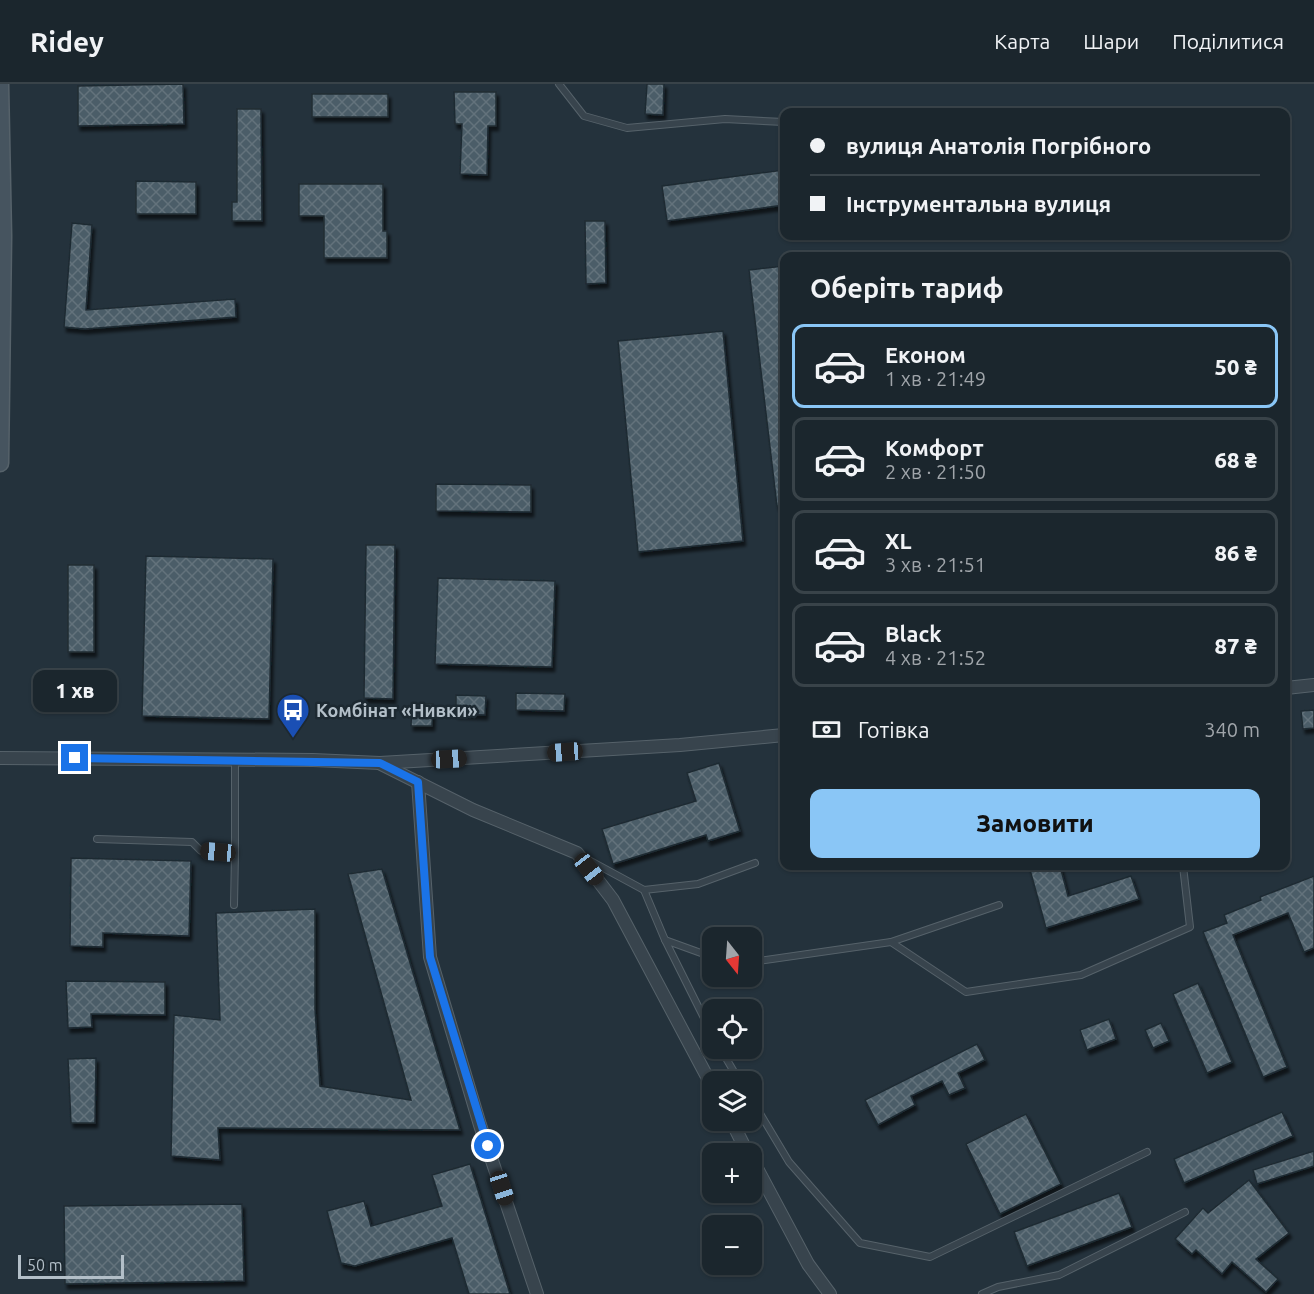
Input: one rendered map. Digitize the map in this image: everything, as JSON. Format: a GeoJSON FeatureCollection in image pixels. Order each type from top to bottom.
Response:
{"type":"FeatureCollection","features":[{"type":"Feature","properties":{"kind":"street"},"geometry":{"type":"LineString","coordinates":[[0,84],[3,236],[0,463]]}},
{"type":"Feature","properties":{"kind":"street"},"geometry":{"type":"LineString","coordinates":[[1290,688],[1314,685]]}},
{"type":"Feature","properties":{"kind":"street"},"geometry":{"type":"LineString","coordinates":[[0,758],[235,759],[380,763],[680,745],[780,735]]}},
{"type":"Feature","properties":{"kind":"street"},"geometry":{"type":"LineString","coordinates":[[380,763],[473,810],[577,853],[613,900],[704,1071]]}},
{"type":"Feature","properties":{"kind":"street"},"geometry":{"type":"LineString","coordinates":[[418,782],[430,957],[480,1125],[537,1294]]}},
{"type":"Feature","properties":{"kind":"street"},"geometry":{"type":"LineString","coordinates":[[762,1178],[808,1264],[830,1294]]}},
{"type":"Feature","properties":{"kind":"lane"},"geometry":{"type":"LineString","coordinates":[[560,84],[584,116],[627,128],[725,119],[780,122]]}},
{"type":"Feature","properties":{"kind":"lane"},"geometry":{"type":"LineString","coordinates":[[234,905],[235,759]]}},
{"type":"Feature","properties":{"kind":"lane"},"geometry":{"type":"LineString","coordinates":[[97,839],[192,842],[201,851],[235,853]]}},
{"type":"Feature","properties":{"kind":"lane"},"geometry":{"type":"LineString","coordinates":[[577,853],[645,890],[698,884],[755,863]]}},
{"type":"Feature","properties":{"kind":"lane"},"geometry":{"type":"LineString","coordinates":[[891,942],[966,992],[1081,975],[1190,927],[1183,870]]}},
{"type":"Feature","properties":{"kind":"lane"},"geometry":{"type":"LineString","coordinates":[[645,890],[665,940],[702,1014]]}},
{"type":"Feature","properties":{"kind":"lane"},"geometry":{"type":"LineString","coordinates":[[762,961],[891,942],[999,905]]}},
{"type":"Feature","properties":{"kind":"lane"},"geometry":{"type":"LineString","coordinates":[[665,940],[702,953]]}},
{"type":"Feature","properties":{"kind":"lane"},"geometry":{"type":"LineString","coordinates":[[762,1117],[789,1162],[860,1243],[930,1257],[1147,1152]]}},
{"type":"Feature","properties":{"kind":"lane"},"geometry":{"type":"LineString","coordinates":[[982,1294],[998,1287],[1059,1275],[1185,1212]]}},
{"type":"Feature","properties":{"kind":"building"},"geometry":{"type":"Polygon","coordinates":[[[183,84],[184,124],[78,126],[78,86],[183,84]]]}},
{"type":"Feature","properties":{"kind":"building"},"geometry":{"type":"Polygon","coordinates":[[[647,84],[664,84],[663,115],[645,114],[647,84]]]}},
{"type":"Feature","properties":{"kind":"building"},"geometry":{"type":"Polygon","coordinates":[[[454,92],[496,92],[496,126],[488,126],[487,175],[460,174],[462,124],[455,124],[454,92]]]}},
{"type":"Feature","properties":{"kind":"building"},"geometry":{"type":"Polygon","coordinates":[[[312,94],[388,94],[388,117],[312,117],[312,94]]]}},
{"type":"Feature","properties":{"kind":"building"},"geometry":{"type":"Polygon","coordinates":[[[237,109],[261,109],[262,221],[232,221],[232,202],[237,202],[237,109]]]}},
{"type":"Feature","properties":{"kind":"building"},"geometry":{"type":"Polygon","coordinates":[[[780,171],[780,206],[667,221],[662,186],[780,171]]]}},
{"type":"Feature","properties":{"kind":"building"},"geometry":{"type":"Polygon","coordinates":[[[136,181],[196,182],[196,214],[136,214],[136,181]]]}},
{"type":"Feature","properties":{"kind":"building"},"geometry":{"type":"Polygon","coordinates":[[[299,184],[383,184],[383,231],[387,231],[387,258],[324,258],[324,216],[299,216],[299,184]]]}},
{"type":"Feature","properties":{"kind":"building"},"geometry":{"type":"Polygon","coordinates":[[[585,221],[605,221],[606,283],[586,284],[585,221]]]}},
{"type":"Feature","properties":{"kind":"building"},"geometry":{"type":"Polygon","coordinates":[[[72,223],[92,225],[86,310],[235,299],[236,317],[85,329],[64,327],[72,223]]]}},
{"type":"Feature","properties":{"kind":"building"},"geometry":{"type":"Polygon","coordinates":[[[780,266],[780,506],[777,506],[749,270],[780,266]]]}},
{"type":"Feature","properties":{"kind":"building"},"geometry":{"type":"Polygon","coordinates":[[[723,331],[743,541],[638,552],[618,341],[723,331]]]}},
{"type":"Feature","properties":{"kind":"building"},"geometry":{"type":"Polygon","coordinates":[[[436,484],[531,485],[531,512],[436,511],[436,484]]]}},
{"type":"Feature","properties":{"kind":"building"},"geometry":{"type":"Polygon","coordinates":[[[366,545],[395,545],[393,699],[364,698],[366,545]]]}},
{"type":"Feature","properties":{"kind":"building"},"geometry":{"type":"Polygon","coordinates":[[[146,556],[273,559],[269,719],[142,716],[146,556]]]}},
{"type":"Feature","properties":{"kind":"building"},"geometry":{"type":"Polygon","coordinates":[[[68,565],[94,565],[94,652],[68,652],[68,565]]]}},
{"type":"Feature","properties":{"kind":"building"},"geometry":{"type":"Polygon","coordinates":[[[438,578],[555,581],[552,667],[435,664],[438,578]]]}},
{"type":"Feature","properties":{"kind":"building"},"geometry":{"type":"Polygon","coordinates":[[[516,693],[565,694],[564,711],[516,710],[516,693]]]}},
{"type":"Feature","properties":{"kind":"building"},"geometry":{"type":"Polygon","coordinates":[[[456,695],[486,696],[485,715],[456,714],[456,695]]]}},
{"type":"Feature","properties":{"kind":"building"},"geometry":{"type":"Polygon","coordinates":[[[412,704],[433,704],[432,726],[411,726],[412,704]]]}},
{"type":"Feature","properties":{"kind":"building"},"geometry":{"type":"Polygon","coordinates":[[[1314,710],[1314,728],[1303,729],[1301,711],[1314,710]]]}},
{"type":"Feature","properties":{"kind":"building"},"geometry":{"type":"Polygon","coordinates":[[[719,763],[740,831],[708,841],[706,835],[613,864],[602,829],[696,801],[687,773],[719,763]]]}},
{"type":"Feature","properties":{"kind":"building"},"geometry":{"type":"Polygon","coordinates":[[[71,858],[191,861],[189,936],[103,933],[103,947],[70,946],[71,858]]]}},
{"type":"Feature","properties":{"kind":"building"},"geometry":{"type":"Polygon","coordinates":[[[382,869],[460,1130],[218,1128],[220,1160],[171,1156],[174,1015],[220,1020],[216,913],[315,909],[315,1009],[320,1086],[411,1100],[348,874],[382,869]]]}},
{"type":"Feature","properties":{"kind":"building"},"geometry":{"type":"Polygon","coordinates":[[[1030,870],[1061,870],[1068,896],[1131,876],[1139,899],[1046,928],[1030,870]]]}},
{"type":"Feature","properties":{"kind":"building"},"geometry":{"type":"Polygon","coordinates":[[[1314,876],[1314,948],[1304,952],[1288,913],[1233,935],[1287,1067],[1263,1077],[1203,932],[1227,923],[1224,915],[1261,900],[1260,897],[1314,876]]]}},
{"type":"Feature","properties":{"kind":"building"},"geometry":{"type":"Polygon","coordinates":[[[66,981],[165,982],[165,1015],[91,1014],[92,1027],[68,1028],[66,981]]]}},
{"type":"Feature","properties":{"kind":"building"},"geometry":{"type":"Polygon","coordinates":[[[1198,983],[1232,1062],[1207,1073],[1173,994],[1198,983]]]}},
{"type":"Feature","properties":{"kind":"building"},"geometry":{"type":"Polygon","coordinates":[[[1109,1019],[1116,1039],[1087,1050],[1080,1030],[1109,1019]]]}},
{"type":"Feature","properties":{"kind":"building"},"geometry":{"type":"Polygon","coordinates":[[[1161,1023],[1169,1041],[1153,1048],[1145,1030],[1161,1023]]]}},
{"type":"Feature","properties":{"kind":"building"},"geometry":{"type":"Polygon","coordinates":[[[977,1044],[985,1060],[958,1073],[965,1088],[949,1095],[942,1081],[911,1096],[915,1105],[878,1125],[865,1100],[977,1044]]]}},
{"type":"Feature","properties":{"kind":"building"},"geometry":{"type":"Polygon","coordinates":[[[96,1058],[95,1123],[71,1123],[68,1059],[96,1058]]]}},
{"type":"Feature","properties":{"kind":"building"},"geometry":{"type":"Polygon","coordinates":[[[1282,1112],[1293,1136],[1184,1183],[1174,1159],[1282,1112]]]}},
{"type":"Feature","properties":{"kind":"building"},"geometry":{"type":"Polygon","coordinates":[[[1026,1114],[1061,1184],[1000,1214],[966,1144],[1026,1114]]]}},
{"type":"Feature","properties":{"kind":"building"},"geometry":{"type":"Polygon","coordinates":[[[1314,1151],[1314,1166],[1257,1184],[1253,1170],[1314,1151]]]}},
{"type":"Feature","properties":{"kind":"building"},"geometry":{"type":"Polygon","coordinates":[[[470,1164],[510,1294],[469,1294],[452,1238],[355,1266],[341,1263],[327,1211],[364,1201],[371,1226],[442,1206],[432,1175],[470,1164]]]}},
{"type":"Feature","properties":{"kind":"building"},"geometry":{"type":"Polygon","coordinates":[[[1249,1180],[1289,1233],[1256,1259],[1278,1279],[1266,1292],[1232,1262],[1222,1274],[1196,1250],[1192,1254],[1175,1239],[1203,1208],[1208,1213],[1249,1180]]]}},
{"type":"Feature","properties":{"kind":"building"},"geometry":{"type":"Polygon","coordinates":[[[1119,1193],[1132,1227],[1027,1266],[1014,1232],[1119,1193]]]}},
{"type":"Feature","properties":{"kind":"building"},"geometry":{"type":"Polygon","coordinates":[[[242,1204],[244,1281],[65,1284],[64,1206],[242,1204]]]}},
{"type":"Feature","properties":{"kind":"place","name":"Комбінат «Нивки»"},"geometry":{"type":"Point","coordinates":[293,739]}},
{"type":"Feature","properties":{"kind":"route"},"geometry":{"type":"LineString","coordinates":[[75,758],[313,760],[380,763],[418,782],[430,957],[488,1146]]}}]}
